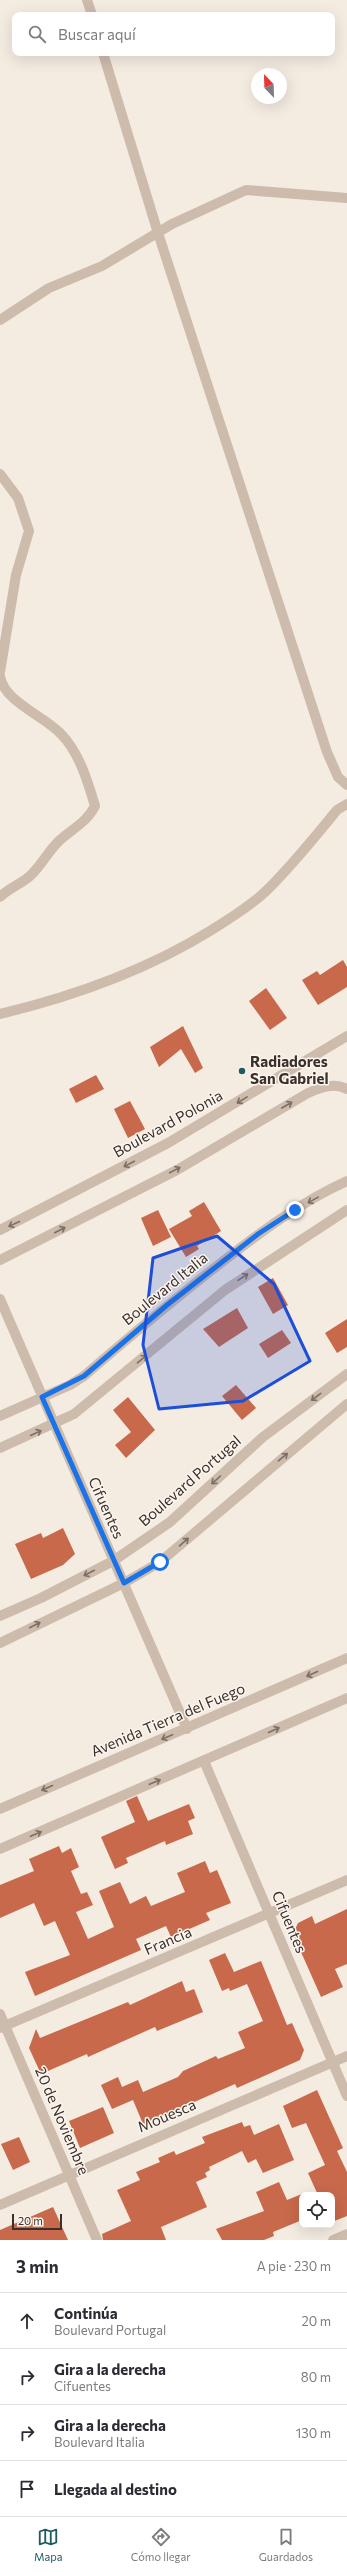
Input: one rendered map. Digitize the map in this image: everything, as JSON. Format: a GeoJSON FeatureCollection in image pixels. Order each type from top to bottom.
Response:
{"type":"FeatureCollection","features":[{"type":"Feature","properties":{"kind":"street"},"geometry":{"type":"LineString","coordinates":[[87,0],[91,12]]}},
{"type":"Feature","properties":{"kind":"street"},"geometry":{"type":"LineString","coordinates":[[105,56],[158,233],[328,752],[338,777],[347,785]]}},
{"type":"Feature","properties":{"kind":"street"},"geometry":{"type":"LineString","coordinates":[[0,320],[49,288],[102,266],[158,233],[209,209],[226,197],[246,190],[347,198]]}},
{"type":"Feature","properties":{"kind":"street"},"geometry":{"type":"LineString","coordinates":[[0,474],[18,498],[29,531],[16,575],[0,672]]}},
{"type":"Feature","properties":{"kind":"street"},"geometry":{"type":"LineString","coordinates":[[0,676],[6,692],[61,734],[81,766],[95,806],[83,823],[56,844],[29,877],[0,898]]}},
{"type":"Feature","properties":{"kind":"street"},"geometry":{"type":"LineString","coordinates":[[0,1014],[101,985],[148,965],[191,942],[229,919],[264,893],[337,810],[347,804]]}},
{"type":"Feature","properties":{"kind":"street","name":"Boulevard Polonia"},"geometry":{"type":"LineString","coordinates":[[0,1230],[168,1143],[347,1036]]}},
{"type":"Feature","properties":{"kind":"street"},"geometry":{"type":"LineString","coordinates":[[0,1260],[177,1170],[308,1093],[325,1086],[342,1086],[347,1089]]}},
{"type":"Feature","properties":{"kind":"street","name":"Boulevard Italia"},"geometry":{"type":"LineString","coordinates":[[0,1416],[84,1376],[167,1305],[258,1234],[295,1210],[347,1182]]}},
{"type":"Feature","properties":{"kind":"street"},"geometry":{"type":"LineString","coordinates":[[0,1448],[53,1425],[88,1404],[225,1290],[347,1210]]}},
{"type":"Feature","properties":{"kind":"street","name":"Cifuentes"},"geometry":{"type":"LineString","coordinates":[[0,1299],[53,1425],[124,1583],[187,1729]]}},
{"type":"Feature","properties":{"kind":"street","name":"Boulevard Portugal"},"geometry":{"type":"LineString","coordinates":[[0,1616],[41,1598],[113,1561],[170,1522],[263,1437],[347,1374]]}},
{"type":"Feature","properties":{"kind":"street"},"geometry":{"type":"LineString","coordinates":[[0,1642],[124,1583],[160,1562],[347,1404]]}},
{"type":"Feature","properties":{"kind":"street","name":"Avenida Tierra del Fuego"},"geometry":{"type":"LineString","coordinates":[[0,1809],[187,1729],[347,1658]]}},
{"type":"Feature","properties":{"kind":"street"},"geometry":{"type":"LineString","coordinates":[[0,1849],[347,1698]]}},
{"type":"Feature","properties":{"kind":"street","name":"Cifuentes"},"geometry":{"type":"LineString","coordinates":[[204,1761],[347,2096]]}},
{"type":"Feature","properties":{"kind":"street","name":"Francia"},"geometry":{"type":"LineString","coordinates":[[3,2027],[347,1880]]}},
{"type":"Feature","properties":{"kind":"street","name":"20 de Noviembre"},"geometry":{"type":"LineString","coordinates":[[0,2014],[3,2027],[97,2240]]}},
{"type":"Feature","properties":{"kind":"street","name":"Mouesca"},"geometry":{"type":"LineString","coordinates":[[0,2205],[69,2174],[347,2056]]}},
{"type":"Feature","properties":{"kind":"street"},"geometry":{"type":"LineString","coordinates":[[333,2240],[347,2234]]}},
{"type":"Feature","properties":{"kind":"highlighted area"},"geometry":{"type":"Polygon","coordinates":[[[217,1236],[274,1284],[310,1361],[243,1401],[159,1409],[143,1345],[153,1258],[217,1236]]]}},
{"type":"Feature","properties":{"kind":"building"},"geometry":{"type":"Polygon","coordinates":[[[343,960],[347,967],[347,987],[318,1005],[302,980],[317,971],[320,975],[343,960]]]}},
{"type":"Feature","properties":{"kind":"building"},"geometry":{"type":"Polygon","coordinates":[[[266,988],[287,1018],[270,1030],[249,1001],[266,988]]]}},
{"type":"Feature","properties":{"kind":"building"},"geometry":{"type":"Polygon","coordinates":[[[183,1026],[203,1068],[195,1073],[181,1049],[159,1067],[150,1047],[183,1026]]]}},
{"type":"Feature","properties":{"kind":"building"},"geometry":{"type":"Polygon","coordinates":[[[96,1075],[104,1089],[76,1103],[69,1089],[96,1075]]]}},
{"type":"Feature","properties":{"kind":"building"},"geometry":{"type":"Polygon","coordinates":[[[130,1101],[145,1129],[128,1138],[114,1109],[130,1101]]]}},
{"type":"Feature","properties":{"kind":"building"},"geometry":{"type":"Polygon","coordinates":[[[204,1202],[221,1231],[197,1246],[199,1249],[186,1257],[169,1229],[192,1216],[189,1211],[204,1202]]]}},
{"type":"Feature","properties":{"kind":"building"},"geometry":{"type":"Polygon","coordinates":[[[158,1210],[171,1237],[153,1246],[141,1218],[158,1210]]]}},
{"type":"Feature","properties":{"kind":"building"},"geometry":{"type":"Polygon","coordinates":[[[273,1278],[288,1305],[273,1314],[258,1287],[273,1278]]]}},
{"type":"Feature","properties":{"kind":"building"},"geometry":{"type":"Polygon","coordinates":[[[237,1308],[248,1328],[219,1347],[203,1329],[237,1308]]]}},
{"type":"Feature","properties":{"kind":"building"},"geometry":{"type":"Polygon","coordinates":[[[347,1319],[347,1347],[337,1353],[325,1333],[347,1319]]]}},
{"type":"Feature","properties":{"kind":"building"},"geometry":{"type":"Polygon","coordinates":[[[282,1330],[291,1343],[268,1358],[259,1344],[282,1330]]]}},
{"type":"Feature","properties":{"kind":"building"},"geometry":{"type":"Polygon","coordinates":[[[236,1385],[256,1408],[242,1420],[222,1396],[236,1385]]]}},
{"type":"Feature","properties":{"kind":"building"},"geometry":{"type":"Polygon","coordinates":[[[128,1397],[155,1430],[126,1458],[115,1445],[131,1432],[113,1410],[128,1397]]]}},
{"type":"Feature","properties":{"kind":"building"},"geometry":{"type":"Polygon","coordinates":[[[63,1528],[75,1554],[63,1565],[31,1579],[15,1544],[41,1533],[43,1538],[63,1528]]]}},
{"type":"Feature","properties":{"kind":"building"},"geometry":{"type":"Polygon","coordinates":[[[137,1796],[148,1821],[189,1804],[195,1818],[188,1821],[193,1834],[166,1845],[165,1841],[126,1858],[128,1863],[115,1869],[101,1837],[135,1822],[126,1801],[137,1796]]]}},
{"type":"Feature","properties":{"kind":"building"},"geometry":{"type":"Polygon","coordinates":[[[59,1846],[62,1853],[71,1848],[79,1867],[71,1871],[81,1894],[87,1892],[93,1905],[76,1912],[88,1939],[114,1927],[99,1891],[120,1882],[130,1904],[146,1896],[151,1906],[185,1892],[177,1873],[205,1861],[210,1873],[217,1870],[231,1903],[206,1913],[210,1920],[171,1937],[166,1926],[136,1939],[141,1950],[35,1996],[25,1972],[70,1955],[55,1921],[44,1926],[34,1903],[0,1918],[0,1885],[34,1871],[29,1859],[59,1846]]]}},
{"type":"Feature","properties":{"kind":"building"},"geometry":{"type":"Polygon","coordinates":[[[347,1909],[347,1964],[335,1969],[343,1987],[321,1997],[293,1934],[298,1923],[312,1916],[315,1924],[347,1909]]]}},
{"type":"Feature","properties":{"kind":"building"},"geometry":{"type":"Polygon","coordinates":[[[225,1953],[234,1972],[261,1961],[287,2025],[292,2023],[304,2050],[300,2060],[237,2088],[235,2084],[183,2107],[184,2111],[167,2118],[166,2114],[143,2124],[133,2100],[112,2109],[101,2085],[118,2077],[122,2087],[138,2080],[143,2092],[178,2077],[183,2071],[216,2056],[218,2059],[245,2048],[238,2032],[263,2021],[247,1984],[230,1991],[229,1988],[222,1991],[209,1960],[225,1953]]]}},
{"type":"Feature","properties":{"kind":"building"},"geometry":{"type":"Polygon","coordinates":[[[182,1981],[186,1992],[194,1989],[203,2012],[157,2031],[155,2027],[88,2057],[87,2054],[41,2074],[29,2048],[36,2029],[40,2038],[128,2002],[130,2005],[182,1981]]]}},
{"type":"Feature","properties":{"kind":"building"},"geometry":{"type":"Polygon","coordinates":[[[317,2090],[343,2148],[337,2151],[347,2172],[347,2216],[335,2221],[335,2192],[317,2192],[308,2173],[325,2165],[306,2123],[292,2128],[283,2106],[317,2090]]]}},
{"type":"Feature","properties":{"kind":"building"},"geometry":{"type":"Polygon","coordinates":[[[103,2107],[114,2133],[80,2148],[69,2121],[103,2107]]]}},
{"type":"Feature","properties":{"kind":"building"},"geometry":{"type":"Polygon","coordinates":[[[242,2122],[244,2127],[250,2125],[254,2135],[279,2124],[294,2160],[263,2173],[256,2159],[248,2163],[242,2151],[209,2167],[210,2170],[205,2173],[207,2177],[196,2182],[207,2207],[161,2227],[166,2240],[103,2240],[102,2234],[131,2221],[117,2190],[140,2180],[136,2172],[160,2162],[158,2158],[174,2151],[176,2155],[205,2143],[202,2137],[242,2122]]]}},
{"type":"Feature","properties":{"kind":"building"},"geometry":{"type":"Polygon","coordinates":[[[19,2137],[30,2162],[13,2170],[1,2144],[19,2137]]]}},
{"type":"Feature","properties":{"kind":"building"},"geometry":{"type":"Polygon","coordinates":[[[279,2182],[287,2200],[299,2195],[299,2221],[273,2232],[274,2236],[264,2240],[222,2240],[216,2229],[264,2211],[256,2192],[279,2182]]]}},
{"type":"Feature","properties":{"kind":"building"},"geometry":{"type":"Polygon","coordinates":[[[53,2207],[68,2240],[0,2240],[0,2230],[53,2207]]]}},
{"type":"Feature","properties":{"kind":"place","name":"Radiadores San Gabriel"},"geometry":{"type":"Point","coordinates":[242,1071]}},
{"type":"Feature","properties":{"kind":"route"},"geometry":{"type":"LineString","coordinates":[[160,1562],[124,1583],[53,1425],[42,1397],[70,1385],[84,1376],[167,1305],[258,1234],[295,1210]]}}]}
